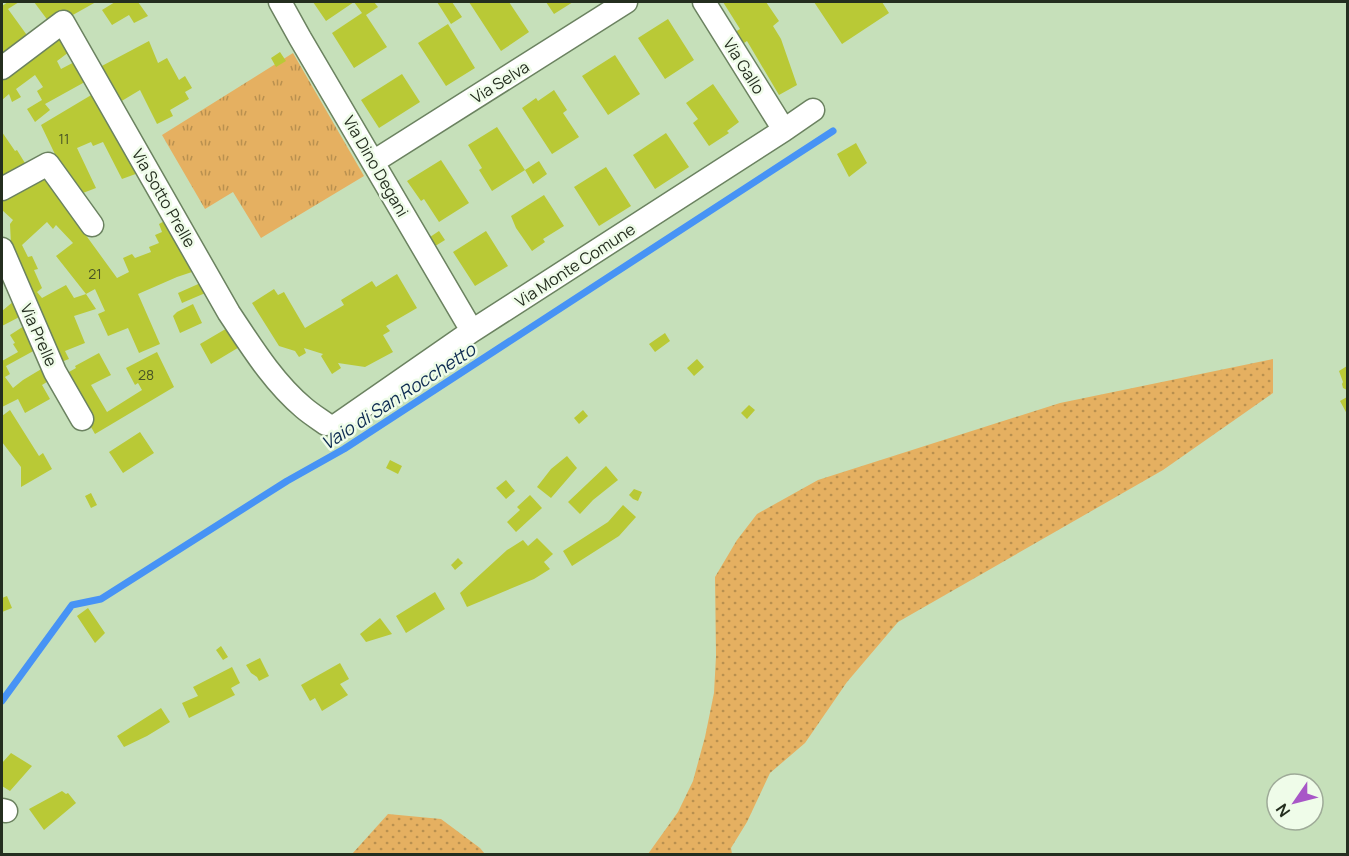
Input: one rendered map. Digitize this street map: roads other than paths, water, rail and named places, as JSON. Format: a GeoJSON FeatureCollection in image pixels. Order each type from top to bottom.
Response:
{"type":"FeatureCollection","features":[{"type":"Feature","properties":{"kind":"street","name":"Via Dino Degani"},"geometry":{"type":"LineString","coordinates":[[280,2],[472,331]]}},
{"type":"Feature","properties":{"kind":"street","name":"Via Selva"},"geometry":{"type":"LineString","coordinates":[[374,162],[626,2]]}},
{"type":"Feature","properties":{"kind":"street","name":"Via Gallo"},"geometry":{"type":"LineString","coordinates":[[704,2],[784,130]]}},
{"type":"Feature","properties":{"kind":"street","name":"Via Sotto Prelle"},"geometry":{"type":"LineString","coordinates":[[2,68],[63,21],[229,313],[279,382],[302,406],[332,424]]}},
{"type":"Feature","properties":{"kind":"street","name":"Via Monte Comune"},"geometry":{"type":"LineString","coordinates":[[332,424],[813,110]]}},
{"type":"Feature","properties":{"kind":"street"},"geometry":{"type":"LineString","coordinates":[[2,189],[48,164],[92,225]]}},
{"type":"Feature","properties":{"kind":"street","name":"Via Prelle"},"geometry":{"type":"LineString","coordinates":[[2,249],[55,372],[82,419]]}},
{"type":"Feature","properties":{"kind":"waterway","name":"Vaio di San Rocchetto"},"geometry":{"type":"LineString","coordinates":[[2,701],[72,605],[101,599],[287,481],[344,449],[833,131]]}}]}
